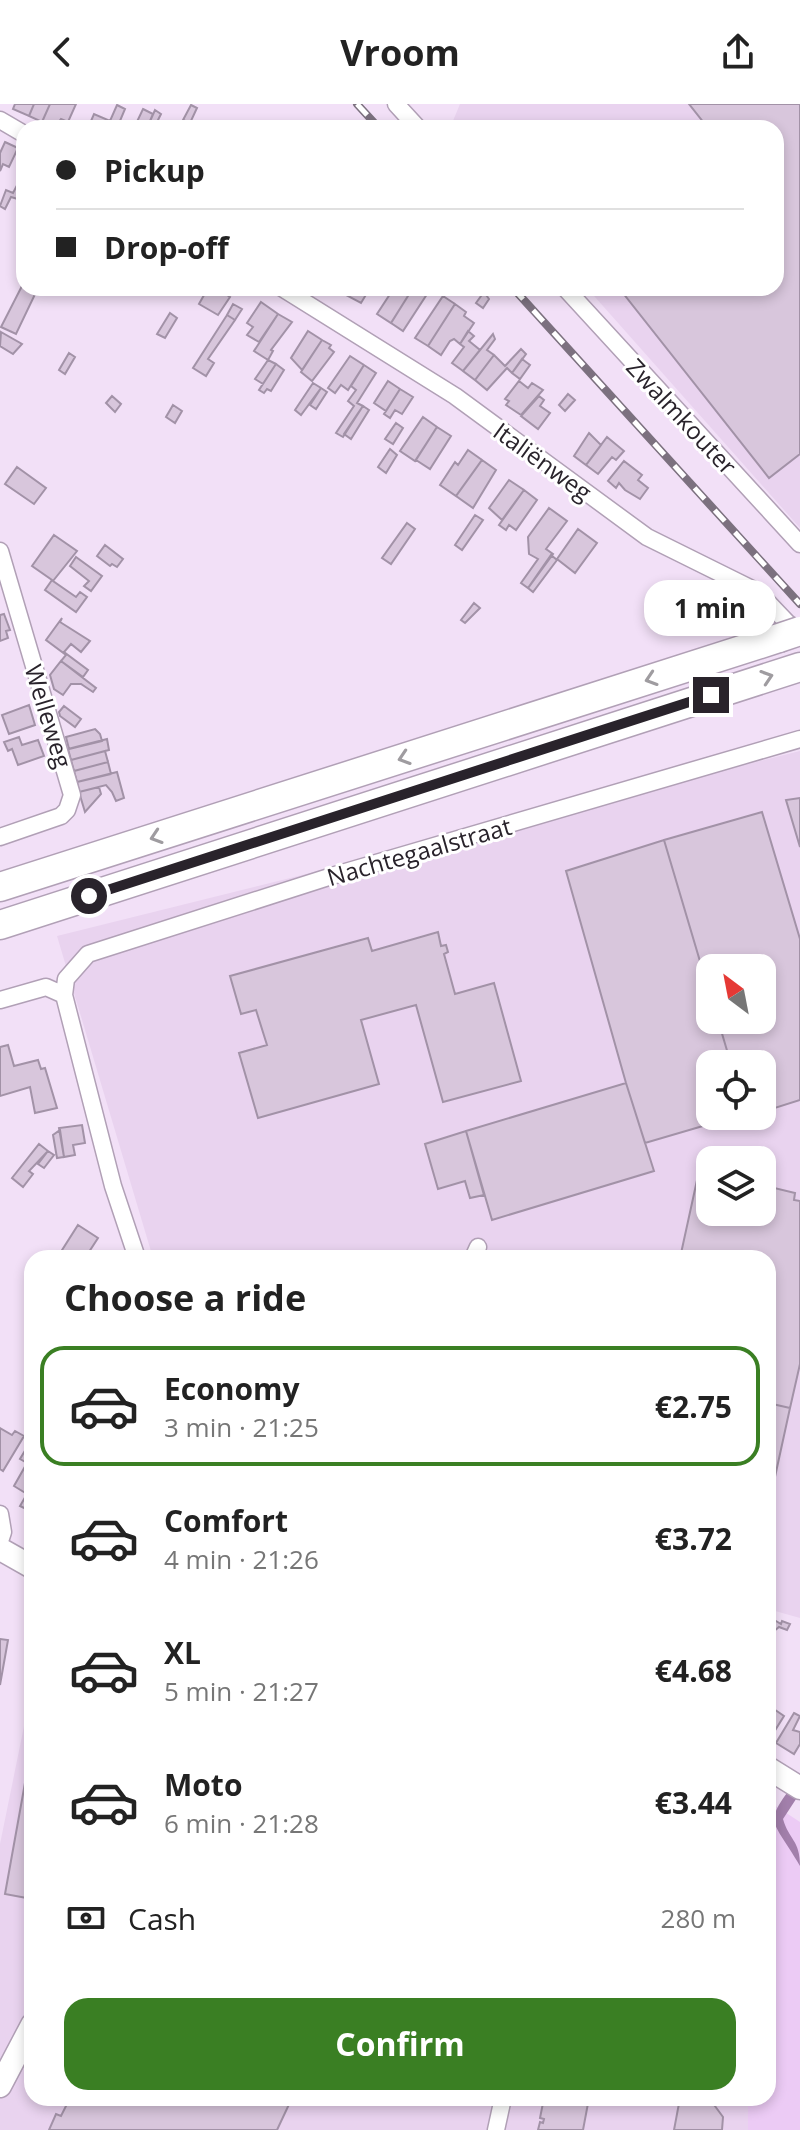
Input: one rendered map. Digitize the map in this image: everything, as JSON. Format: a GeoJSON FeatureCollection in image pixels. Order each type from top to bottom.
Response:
{"type":"FeatureCollection","features":[{"type":"Feature","properties":{"kind":"highway"},"geometry":{"type":"LineString","coordinates":[[0,887],[793,635]]}},
{"type":"Feature","properties":{"kind":"highway"},"geometry":{"type":"LineString","coordinates":[[0,925],[800,667]]}},
{"type":"Feature","properties":{"kind":"main road"},"geometry":{"type":"LineString","coordinates":[[0,1549],[24,1562]]}},
{"type":"Feature","properties":{"kind":"main road"},"geometry":{"type":"LineString","coordinates":[[776,1773],[798,1786]]}},
{"type":"Feature","properties":{"kind":"main road"},"geometry":{"type":"LineString","coordinates":[[0,2086],[24,2040]]}},
{"type":"Feature","properties":{"kind":"street"},"geometry":{"type":"LineString","coordinates":[[396,104],[411,120]]}},
{"type":"Feature","properties":{"kind":"street","name":"Italiënweg"},"geometry":{"type":"LineString","coordinates":[[295,296],[455,396],[647,537],[758,592],[793,635]]}},
{"type":"Feature","properties":{"kind":"street","name":"Zwalmkouter"},"geometry":{"type":"LineString","coordinates":[[572,296],[800,544]]}},
{"type":"Feature","properties":{"kind":"street","name":"Welleweg"},"geometry":{"type":"LineString","coordinates":[[0,551],[72,795],[67,810],[61,816],[0,837]]}},
{"type":"Feature","properties":{"kind":"street","name":"Nachtegaalstraat"},"geometry":{"type":"LineString","coordinates":[[64,995],[66,979],[88,954],[335,875],[800,739]]}},
{"type":"Feature","properties":{"kind":"street"},"geometry":{"type":"LineString","coordinates":[[0,1000],[46,987],[64,995],[113,1186],[134,1250]]}},
{"type":"Feature","properties":{"kind":"street"},"geometry":{"type":"LineString","coordinates":[[0,1514],[3,1532],[0,1541]]}},
{"type":"Feature","properties":{"kind":"street"},"geometry":{"type":"LineString","coordinates":[[496,2130],[501,2106]]}},
{"type":"Feature","properties":{"kind":"shaded area"},"geometry":{"type":"Polygon","coordinates":[[[460,104],[800,104],[800,528],[594,296],[784,296],[784,120],[453,120],[460,104]]]}},
{"type":"Feature","properties":{"kind":"shaded area"},"geometry":{"type":"Polygon","coordinates":[[[800,751],[800,1618],[776,1611],[776,1250],[151,1250],[57,936],[800,751]]]}},
{"type":"Feature","properties":{"kind":"shaded area"},"geometry":{"type":"Polygon","coordinates":[[[24,1726],[24,2106],[748,2106],[748,2130],[0,2130],[0,1844],[24,1726]]]}},
{"type":"Feature","properties":{"kind":"shaded area"},"geometry":{"type":"Polygon","coordinates":[[[800,1776],[800,1793],[783,1819],[796,1845],[800,1866],[776,1826],[779,1804],[800,1776]]]}},
{"type":"Feature","properties":{"kind":"shaded area"},"geometry":{"type":"Polygon","coordinates":[[[776,1806],[800,1822],[800,2130],[748,2130],[748,2106],[776,2106],[776,1806]]]}},
{"type":"Feature","properties":{"kind":"building"},"geometry":{"type":"Polygon","coordinates":[[[15,104],[34,104],[29,116],[13,109],[15,104]]]}},
{"type":"Feature","properties":{"kind":"building"},"geometry":{"type":"Polygon","coordinates":[[[34,104],[50,104],[43,120],[29,116],[34,104]]]}},
{"type":"Feature","properties":{"kind":"building"},"geometry":{"type":"Polygon","coordinates":[[[50,104],[76,104],[69,120],[43,120],[50,104]]]}},
{"type":"Feature","properties":{"kind":"building"},"geometry":{"type":"Polygon","coordinates":[[[689,104],[800,104],[800,454],[769,478],[625,296],[784,296],[784,120],[702,120],[689,104]]]}},
{"type":"Feature","properties":{"kind":"building"},"geometry":{"type":"Polygon","coordinates":[[[117,105],[125,109],[120,120],[110,120],[117,105]]]}},
{"type":"Feature","properties":{"kind":"building"},"geometry":{"type":"Polygon","coordinates":[[[191,105],[197,108],[191,120],[183,120],[191,105]]]}},
{"type":"Feature","properties":{"kind":"building"},"geometry":{"type":"Polygon","coordinates":[[[143,109],[153,114],[150,120],[138,120],[143,109]]]}},
{"type":"Feature","properties":{"kind":"building"},"geometry":{"type":"Polygon","coordinates":[[[155,110],[161,114],[158,120],[151,120],[155,110]]]}},
{"type":"Feature","properties":{"kind":"building"},"geometry":{"type":"Polygon","coordinates":[[[94,114],[108,120],[91,120],[94,114]]]}},
{"type":"Feature","properties":{"kind":"building"},"geometry":{"type":"Polygon","coordinates":[[[5,142],[16,147],[9,167],[3,164],[0,171],[0,153],[5,142]]]}},
{"type":"Feature","properties":{"kind":"building"},"geometry":{"type":"Polygon","coordinates":[[[16,187],[16,199],[11,197],[5,209],[0,206],[6,190],[13,193],[16,187]]]}},
{"type":"Feature","properties":{"kind":"building"},"geometry":{"type":"Polygon","coordinates":[[[17,296],[34,296],[16,334],[1,327],[17,296]]]}},
{"type":"Feature","properties":{"kind":"building"},"geometry":{"type":"Polygon","coordinates":[[[204,296],[230,297],[218,315],[199,304],[204,296]]]}},
{"type":"Feature","properties":{"kind":"building"},"geometry":{"type":"Polygon","coordinates":[[[348,296],[365,296],[361,303],[348,296]]]}},
{"type":"Feature","properties":{"kind":"building"},"geometry":{"type":"Polygon","coordinates":[[[389,296],[408,296],[391,323],[377,314],[389,296]]]}},
{"type":"Feature","properties":{"kind":"building"},"geometry":{"type":"Polygon","coordinates":[[[408,296],[426,296],[403,331],[391,323],[408,296]]]}},
{"type":"Feature","properties":{"kind":"building"},"geometry":{"type":"Polygon","coordinates":[[[443,296],[455,304],[428,346],[415,338],[443,296]]]}},
{"type":"Feature","properties":{"kind":"building"},"geometry":{"type":"Polygon","coordinates":[[[481,296],[489,299],[483,308],[476,303],[481,296]]]}},
{"type":"Feature","properties":{"kind":"building"},"geometry":{"type":"Polygon","coordinates":[[[261,302],[278,314],[259,342],[247,335],[253,327],[247,323],[261,302]]]}},
{"type":"Feature","properties":{"kind":"building"},"geometry":{"type":"Polygon","coordinates":[[[233,304],[242,309],[235,320],[227,315],[233,304]]]}},
{"type":"Feature","properties":{"kind":"building"},"geometry":{"type":"Polygon","coordinates":[[[455,304],[474,323],[460,344],[454,339],[450,341],[441,355],[428,346],[455,304]]]}},
{"type":"Feature","properties":{"kind":"building"},"geometry":{"type":"Polygon","coordinates":[[[170,313],[177,318],[165,338],[157,334],[170,313]]]}},
{"type":"Feature","properties":{"kind":"building"},"geometry":{"type":"Polygon","coordinates":[[[278,314],[292,322],[271,350],[268,360],[254,351],[278,314]]]}},
{"type":"Feature","properties":{"kind":"building"},"geometry":{"type":"Polygon","coordinates":[[[227,315],[235,320],[208,359],[214,363],[206,376],[193,368],[227,315]]]}},
{"type":"Feature","properties":{"kind":"building"},"geometry":{"type":"Polygon","coordinates":[[[308,331],[322,340],[302,370],[291,358],[308,331]]]}},
{"type":"Feature","properties":{"kind":"building"},"geometry":{"type":"Polygon","coordinates":[[[468,331],[474,336],[469,341],[480,350],[463,371],[452,363],[464,347],[460,344],[468,331]]]}},
{"type":"Feature","properties":{"kind":"building"},"geometry":{"type":"Polygon","coordinates":[[[1,332],[22,344],[13,354],[0,346],[1,332]]]}},
{"type":"Feature","properties":{"kind":"building"},"geometry":{"type":"Polygon","coordinates":[[[493,334],[495,339],[487,350],[494,355],[475,380],[463,371],[493,334]]]}},
{"type":"Feature","properties":{"kind":"building"},"geometry":{"type":"Polygon","coordinates":[[[322,340],[331,345],[329,348],[334,352],[312,381],[301,372],[322,340]]]}},
{"type":"Feature","properties":{"kind":"building"},"geometry":{"type":"Polygon","coordinates":[[[521,349],[526,354],[512,373],[507,368],[487,390],[475,380],[494,355],[505,366],[521,349]]]}},
{"type":"Feature","properties":{"kind":"building"},"geometry":{"type":"Polygon","coordinates":[[[69,353],[75,357],[65,374],[59,370],[69,353]]]}},
{"type":"Feature","properties":{"kind":"building"},"geometry":{"type":"Polygon","coordinates":[[[350,356],[364,365],[348,390],[341,385],[335,393],[328,388],[350,356]]]}},
{"type":"Feature","properties":{"kind":"building"},"geometry":{"type":"Polygon","coordinates":[[[522,359],[530,365],[520,379],[512,373],[522,359]]]}},
{"type":"Feature","properties":{"kind":"building"},"geometry":{"type":"Polygon","coordinates":[[[268,360],[276,364],[263,384],[255,379],[268,360]]]}},
{"type":"Feature","properties":{"kind":"building"},"geometry":{"type":"Polygon","coordinates":[[[276,364],[284,370],[271,391],[267,389],[264,393],[259,390],[276,364]]]}},
{"type":"Feature","properties":{"kind":"building"},"geometry":{"type":"Polygon","coordinates":[[[364,365],[376,373],[357,403],[363,406],[343,437],[336,433],[354,406],[348,401],[356,390],[351,386],[364,365]]]}},
{"type":"Feature","properties":{"kind":"building"},"geometry":{"type":"Polygon","coordinates":[[[388,381],[400,389],[386,411],[374,403],[388,381]]]}},
{"type":"Feature","properties":{"kind":"building"},"geometry":{"type":"Polygon","coordinates":[[[519,381],[528,388],[532,383],[543,390],[521,415],[506,405],[509,401],[505,399],[519,381]]]}},
{"type":"Feature","properties":{"kind":"building"},"geometry":{"type":"Polygon","coordinates":[[[313,383],[321,388],[301,415],[295,410],[313,383]]]}},
{"type":"Feature","properties":{"kind":"building"},"geometry":{"type":"Polygon","coordinates":[[[321,388],[327,392],[316,409],[310,405],[321,388]]]}},
{"type":"Feature","properties":{"kind":"building"},"geometry":{"type":"Polygon","coordinates":[[[400,389],[413,397],[402,414],[395,410],[390,418],[384,414],[400,389]]]}},
{"type":"Feature","properties":{"kind":"building"},"geometry":{"type":"Polygon","coordinates":[[[568,394],[575,400],[565,411],[559,405],[568,394]]]}},
{"type":"Feature","properties":{"kind":"building"},"geometry":{"type":"Polygon","coordinates":[[[112,396],[121,404],[115,412],[106,403],[112,396]]]}},
{"type":"Feature","properties":{"kind":"building"},"geometry":{"type":"Polygon","coordinates":[[[539,396],[544,400],[540,406],[550,413],[538,429],[521,416],[539,396]]]}},
{"type":"Feature","properties":{"kind":"building"},"geometry":{"type":"Polygon","coordinates":[[[173,405],[182,411],[175,423],[166,417],[173,405]]]}},
{"type":"Feature","properties":{"kind":"building"},"geometry":{"type":"Polygon","coordinates":[[[363,406],[369,410],[351,439],[344,434],[363,406]]]}},
{"type":"Feature","properties":{"kind":"building"},"geometry":{"type":"Polygon","coordinates":[[[423,417],[437,427],[415,461],[400,451],[423,417]]]}},
{"type":"Feature","properties":{"kind":"building"},"geometry":{"type":"Polygon","coordinates":[[[396,423],[403,428],[393,444],[385,439],[396,423]]]}},
{"type":"Feature","properties":{"kind":"building"},"geometry":{"type":"Polygon","coordinates":[[[437,427],[451,436],[430,469],[416,460],[437,427]]]}},
{"type":"Feature","properties":{"kind":"building"},"geometry":{"type":"Polygon","coordinates":[[[589,433],[601,445],[586,465],[574,456],[589,433]]]}},
{"type":"Feature","properties":{"kind":"building"},"geometry":{"type":"Polygon","coordinates":[[[607,437],[624,451],[616,460],[612,457],[598,474],[586,465],[607,437]]]}},
{"type":"Feature","properties":{"kind":"building"},"geometry":{"type":"Polygon","coordinates":[[[390,449],[397,455],[386,473],[378,467],[390,449]]]}},
{"type":"Feature","properties":{"kind":"building"},"geometry":{"type":"Polygon","coordinates":[[[468,450],[482,460],[456,496],[440,485],[455,462],[458,465],[468,450]]]}},
{"type":"Feature","properties":{"kind":"building"},"geometry":{"type":"Polygon","coordinates":[[[482,460],[496,470],[473,508],[456,496],[482,460]]]}},
{"type":"Feature","properties":{"kind":"building"},"geometry":{"type":"Polygon","coordinates":[[[624,461],[642,475],[638,480],[648,488],[640,499],[619,483],[616,488],[608,481],[624,461]]]}},
{"type":"Feature","properties":{"kind":"building"},"geometry":{"type":"Polygon","coordinates":[[[17,467],[46,488],[34,504],[5,484],[17,467]]]}},
{"type":"Feature","properties":{"kind":"building"},"geometry":{"type":"Polygon","coordinates":[[[509,480],[524,490],[502,520],[489,508],[509,480]]]}},
{"type":"Feature","properties":{"kind":"building"},"geometry":{"type":"Polygon","coordinates":[[[524,490],[537,500],[516,530],[509,525],[506,530],[499,525],[524,490]]]}},
{"type":"Feature","properties":{"kind":"building"},"geometry":{"type":"Polygon","coordinates":[[[549,508],[567,521],[546,549],[553,554],[528,588],[521,583],[538,559],[529,554],[528,537],[549,508]]]}},
{"type":"Feature","properties":{"kind":"building"},"geometry":{"type":"Polygon","coordinates":[[[475,515],[483,520],[462,550],[455,545],[475,515]]]}},
{"type":"Feature","properties":{"kind":"building"},"geometry":{"type":"Polygon","coordinates":[[[407,523],[415,529],[391,564],[382,558],[407,523]]]}},
{"type":"Feature","properties":{"kind":"building"},"geometry":{"type":"Polygon","coordinates":[[[578,529],[597,543],[575,573],[557,559],[578,529]]]}},
{"type":"Feature","properties":{"kind":"building"},"geometry":{"type":"Polygon","coordinates":[[[54,535],[77,551],[53,581],[76,597],[80,592],[87,597],[76,612],[45,590],[52,580],[32,566],[54,535]]]}},
{"type":"Feature","properties":{"kind":"building"},"geometry":{"type":"Polygon","coordinates":[[[105,545],[123,559],[117,567],[110,566],[97,556],[105,545]]]}},
{"type":"Feature","properties":{"kind":"building"},"geometry":{"type":"Polygon","coordinates":[[[551,555],[557,560],[533,592],[528,588],[551,555]]]}},
{"type":"Feature","properties":{"kind":"building"},"geometry":{"type":"Polygon","coordinates":[[[76,557],[102,576],[91,591],[84,586],[89,581],[70,566],[76,557]]]}},
{"type":"Feature","properties":{"kind":"building"},"geometry":{"type":"Polygon","coordinates":[[[474,603],[480,608],[465,623],[461,620],[474,603]]]}},
{"type":"Feature","properties":{"kind":"building"},"geometry":{"type":"Polygon","coordinates":[[[4,614],[10,630],[6,631],[8,638],[0,641],[0,615],[4,614]]]}},
{"type":"Feature","properties":{"kind":"building"},"geometry":{"type":"Polygon","coordinates":[[[62,618],[60,622],[90,641],[81,652],[71,644],[64,652],[88,670],[83,677],[61,661],[66,655],[46,640],[62,618]]]}},
{"type":"Feature","properties":{"kind":"building"},"geometry":{"type":"Polygon","coordinates":[[[61,661],[96,688],[93,692],[81,684],[71,684],[63,695],[54,689],[50,675],[61,661]]]}},
{"type":"Feature","properties":{"kind":"building"},"geometry":{"type":"Polygon","coordinates":[[[29,705],[35,725],[9,734],[2,715],[29,705]]]}},
{"type":"Feature","properties":{"kind":"building"},"geometry":{"type":"Polygon","coordinates":[[[64,706],[81,719],[75,727],[60,716],[59,712],[64,706]]]}},
{"type":"Feature","properties":{"kind":"building"},"geometry":{"type":"Polygon","coordinates":[[[95,729],[102,741],[69,749],[66,737],[95,729]]]}},
{"type":"Feature","properties":{"kind":"building"},"geometry":{"type":"Polygon","coordinates":[[[19,737],[22,745],[38,740],[44,756],[18,765],[12,749],[8,751],[4,742],[19,737]]]}},
{"type":"Feature","properties":{"kind":"building"},"geometry":{"type":"Polygon","coordinates":[[[107,739],[109,750],[71,760],[68,749],[107,739]]]}},
{"type":"Feature","properties":{"kind":"building"},"geometry":{"type":"Polygon","coordinates":[[[105,751],[108,762],[74,771],[71,760],[105,751]]]}},
{"type":"Feature","properties":{"kind":"building"},"geometry":{"type":"Polygon","coordinates":[[[108,762],[111,774],[77,782],[74,771],[108,762]]]}},
{"type":"Feature","properties":{"kind":"building"},"geometry":{"type":"Polygon","coordinates":[[[117,772],[124,798],[116,801],[106,785],[79,792],[77,782],[117,772]]]}},
{"type":"Feature","properties":{"kind":"building"},"geometry":{"type":"Polygon","coordinates":[[[99,787],[101,794],[85,812],[79,792],[99,787]]]}},
{"type":"Feature","properties":{"kind":"building"},"geometry":{"type":"Polygon","coordinates":[[[800,798],[800,847],[786,800],[800,798]]]}},
{"type":"Feature","properties":{"kind":"building"},"geometry":{"type":"Polygon","coordinates":[[[762,812],[800,939],[800,1100],[776,1108],[776,1050],[727,1050],[722,1034],[776,1034],[776,954],[698,954],[664,840],[762,812]]]}},
{"type":"Feature","properties":{"kind":"building"},"geometry":{"type":"Polygon","coordinates":[[[664,840],[698,954],[696,1034],[722,1034],[727,1050],[696,1050],[696,1128],[645,1143],[566,871],[664,840]]]}},
{"type":"Feature","properties":{"kind":"building"},"geometry":{"type":"Polygon","coordinates":[[[438,932],[441,946],[446,945],[448,952],[444,954],[455,994],[494,983],[521,1081],[443,1102],[416,1005],[361,1020],[379,1084],[258,1118],[239,1053],[267,1045],[256,1010],[241,1014],[230,976],[368,938],[372,951],[438,932]]]}},
{"type":"Feature","properties":{"kind":"building"},"geometry":{"type":"Polygon","coordinates":[[[8,1045],[14,1066],[38,1060],[41,1069],[45,1068],[57,1108],[35,1113],[30,1087],[0,1096],[0,1047],[8,1045]]]}},
{"type":"Feature","properties":{"kind":"building"},"geometry":{"type":"Polygon","coordinates":[[[626,1083],[654,1171],[492,1220],[466,1131],[626,1083]]]}},
{"type":"Feature","properties":{"kind":"building"},"geometry":{"type":"Polygon","coordinates":[[[82,1125],[85,1143],[73,1145],[75,1155],[64,1157],[59,1128],[82,1125]]]}},
{"type":"Feature","properties":{"kind":"building"},"geometry":{"type":"Polygon","coordinates":[[[60,1130],[64,1157],[57,1158],[53,1135],[60,1130]]]}},
{"type":"Feature","properties":{"kind":"building"},"geometry":{"type":"Polygon","coordinates":[[[466,1131],[484,1195],[470,1198],[465,1181],[438,1189],[425,1144],[466,1131]]]}},
{"type":"Feature","properties":{"kind":"building"},"geometry":{"type":"Polygon","coordinates":[[[39,1144],[48,1151],[29,1171],[33,1174],[23,1187],[12,1178],[39,1144]]]}},
{"type":"Feature","properties":{"kind":"building"},"geometry":{"type":"Polygon","coordinates":[[[48,1151],[54,1155],[44,1168],[38,1164],[48,1151]]]}},
{"type":"Feature","properties":{"kind":"building"},"geometry":{"type":"Polygon","coordinates":[[[696,1185],[696,1226],[776,1226],[776,1188],[795,1193],[794,1200],[800,1201],[800,1364],[790,1408],[776,1405],[776,1250],[682,1250],[696,1185]]]}},
{"type":"Feature","properties":{"kind":"building"},"geometry":{"type":"Polygon","coordinates":[[[78,1225],[98,1238],[90,1250],[62,1250],[78,1225]]]}},
{"type":"Feature","properties":{"kind":"building"},"geometry":{"type":"Polygon","coordinates":[[[776,1405],[790,1408],[776,1472],[776,1405]]]}},
{"type":"Feature","properties":{"kind":"building"},"geometry":{"type":"Polygon","coordinates":[[[0,1428],[12,1435],[15,1431],[24,1436],[3,1471],[0,1469],[0,1428]]]}},
{"type":"Feature","properties":{"kind":"building"},"geometry":{"type":"Polygon","coordinates":[[[24,1468],[24,1492],[14,1486],[24,1468]]]}},
{"type":"Feature","properties":{"kind":"building"},"geometry":{"type":"Polygon","coordinates":[[[776,1621],[790,1624],[787,1630],[779,1627],[776,1630],[776,1621]]]}},
{"type":"Feature","properties":{"kind":"building"},"geometry":{"type":"Polygon","coordinates":[[[0,1639],[8,1640],[0,1685],[0,1639]]]}},
{"type":"Feature","properties":{"kind":"building"},"geometry":{"type":"Polygon","coordinates":[[[776,1710],[784,1716],[776,1729],[776,1710]]]}},
{"type":"Feature","properties":{"kind":"building"},"geometry":{"type":"Polygon","coordinates":[[[794,1713],[800,1716],[793,1730],[800,1732],[800,1744],[794,1754],[776,1743],[794,1713]]]}},
{"type":"Feature","properties":{"kind":"building"},"geometry":{"type":"Polygon","coordinates":[[[24,1789],[24,1898],[5,1894],[24,1789]]]}},
{"type":"Feature","properties":{"kind":"building"},"geometry":{"type":"Polygon","coordinates":[[[66,2106],[288,2106],[277,2130],[49,2130],[56,2114],[61,2116],[66,2106]]]}},
{"type":"Feature","properties":{"kind":"building"},"geometry":{"type":"Polygon","coordinates":[[[542,2106],[588,2106],[583,2130],[538,2130],[544,2119],[540,2118],[542,2106]]]}},
{"type":"Feature","properties":{"kind":"building"},"geometry":{"type":"Polygon","coordinates":[[[678,2106],[715,2106],[723,2117],[722,2130],[674,2130],[678,2106]]]}},
{"type":"Feature","properties":{"kind":"railway"},"geometry":{"type":"LineString","coordinates":[[357,104],[372,120]]}},
{"type":"Feature","properties":{"kind":"railway"},"geometry":{"type":"LineString","coordinates":[[520,296],[800,604]]}},
{"type":"Feature","properties":{"kind":"route"},"geometry":{"type":"LineString","coordinates":[[89,896],[711,695]]}}]}
